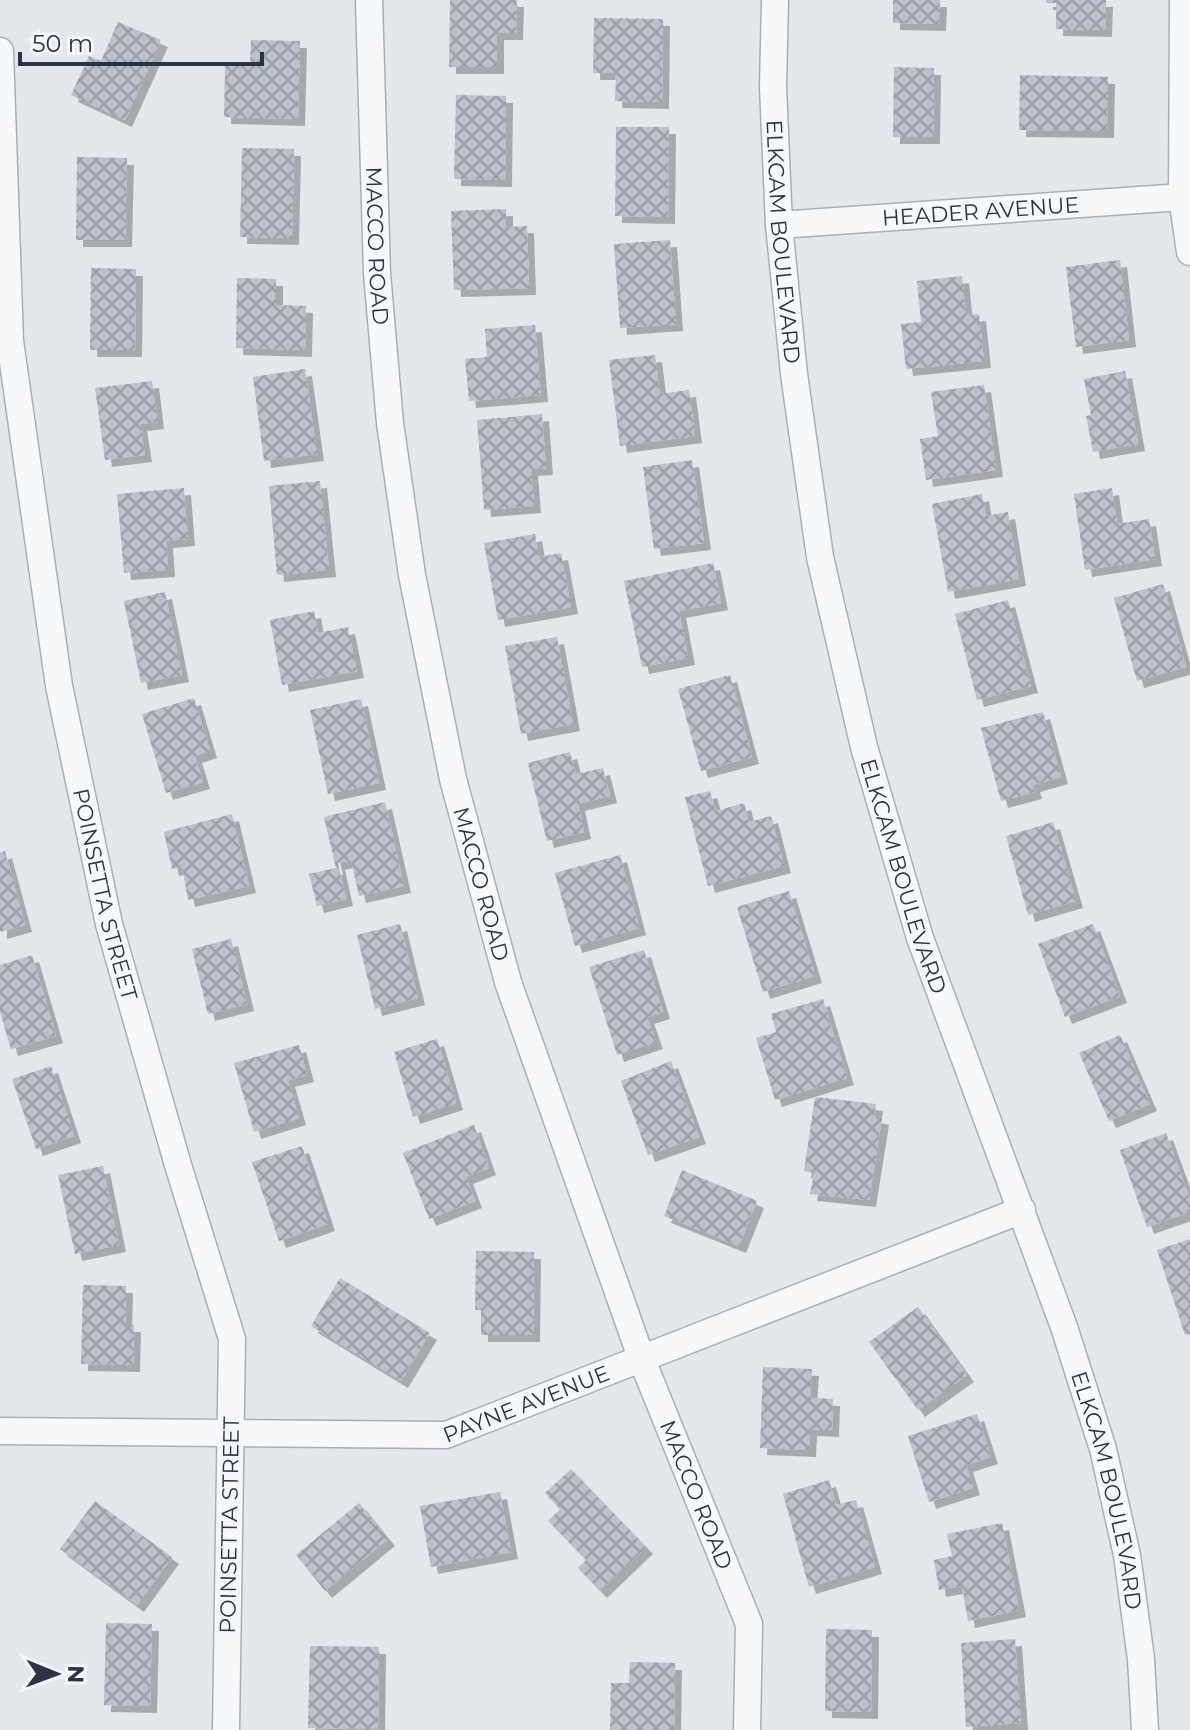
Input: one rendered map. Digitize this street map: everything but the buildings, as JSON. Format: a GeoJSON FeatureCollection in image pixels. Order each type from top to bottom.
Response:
{"type":"FeatureCollection","features":[{"type":"Feature","properties":{"kind":"street","name":"MACCO ROAD"},"geometry":{"type":"LineString","coordinates":[[369,0],[377,273],[390,423],[412,575],[447,750],[508,982],[642,1360],[749,1624],[747,1730]]}},
{"type":"Feature","properties":{"kind":"street","name":"ELKCAM BOULEVARD"},"geometry":{"type":"LineString","coordinates":[[775,0],[773,87],[779,225],[794,374],[820,557],[864,747],[920,938],[1064,1327],[1103,1449],[1127,1555],[1141,1659],[1145,1730]]}},
{"type":"Feature","properties":{"kind":"street"},"geometry":{"type":"LineString","coordinates":[[1183,0],[1182,197],[1190,252]]}},
{"type":"Feature","properties":{"kind":"street","name":"POINSETTA STREET"},"geometry":{"type":"LineString","coordinates":[[0,51],[5,341],[59,686],[109,924],[232,1339],[226,1730]]}},
{"type":"Feature","properties":{"kind":"street","name":"HEADER AVENUE"},"geometry":{"type":"LineString","coordinates":[[779,225],[1182,197]]}},
{"type":"Feature","properties":{"kind":"street","name":"PAYNE AVENUE"},"geometry":{"type":"LineString","coordinates":[[0,1431],[446,1435],[1022,1210]]}}]}
